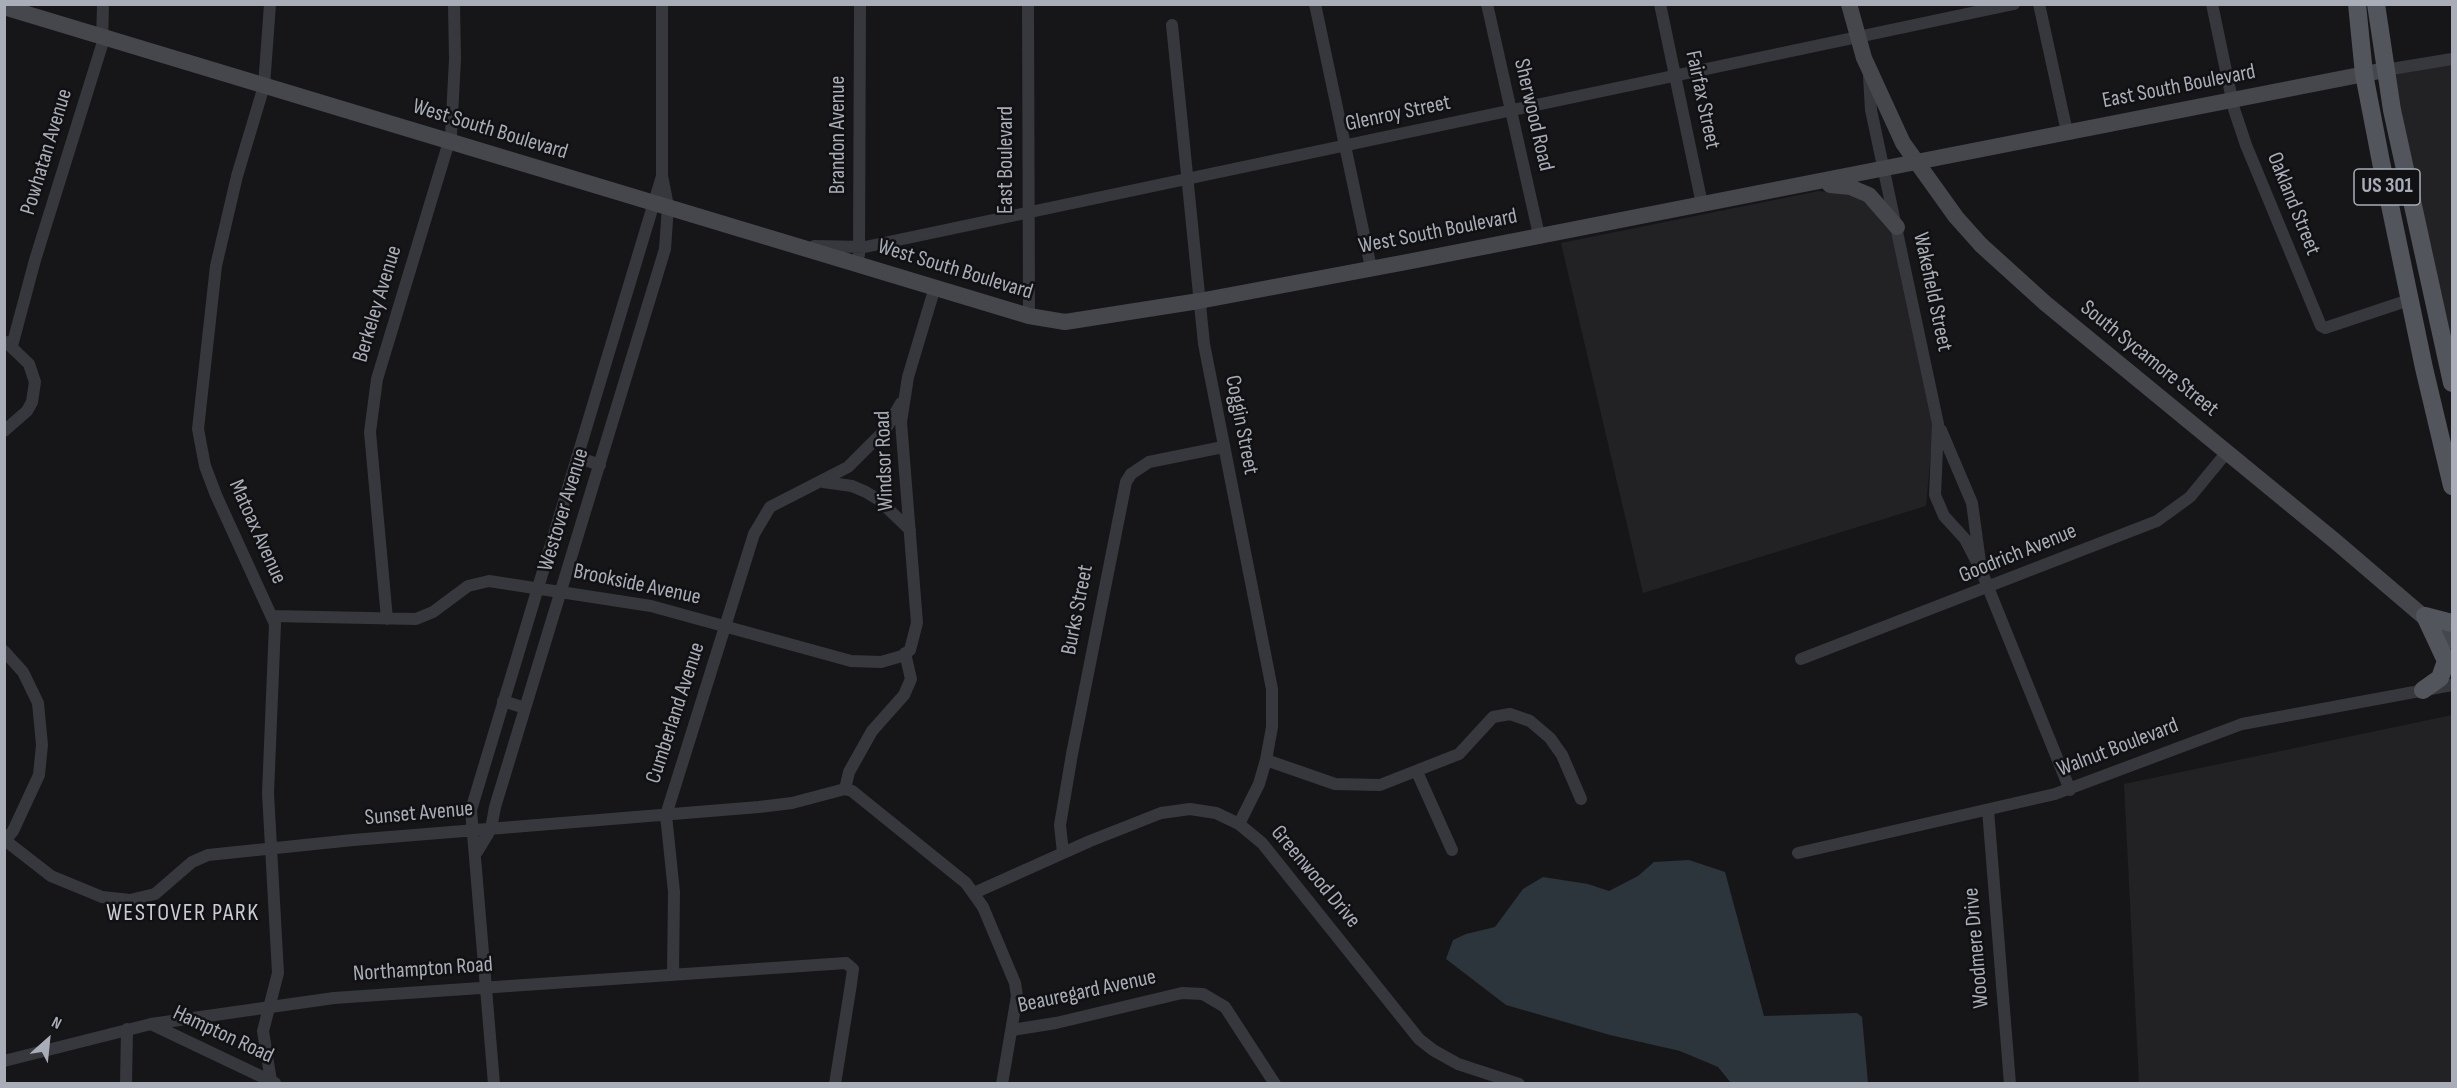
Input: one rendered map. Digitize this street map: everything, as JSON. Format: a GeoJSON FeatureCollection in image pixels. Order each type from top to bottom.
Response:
{"type":"FeatureCollection","features":[{"type":"Feature","properties":{"kind":"main road","name":"US 301"},"geometry":{"type":"LineString","coordinates":[[2357,4],[2364,74],[2409,300],[2452,486]]}},
{"type":"Feature","properties":{"kind":"main road","name":"US 301"},"geometry":{"type":"LineString","coordinates":[[2376,4],[2385,70],[2452,383]]}},
{"type":"Feature","properties":{"kind":"main road"},"geometry":{"type":"LineString","coordinates":[[2425,616],[2452,623]]}},
{"type":"Feature","properties":{"kind":"main road"},"geometry":{"type":"LineString","coordinates":[[2424,690],[2440,678],[2446,661],[2425,616]]}},
{"type":"Feature","properties":{"kind":"street","name":"Powhatan Avenue"},"geometry":{"type":"LineString","coordinates":[[8,344],[103,37],[102,4]]}},
{"type":"Feature","properties":{"kind":"street","name":"Matoax Avenue"},"geometry":{"type":"LineString","coordinates":[[270,4],[264,86],[237,176],[216,266],[198,429],[205,466],[216,495],[273,616],[276,638],[268,793],[278,973],[263,1031],[274,1082]]}},
{"type":"Feature","properties":{"kind":"street","name":"Berkeley Avenue"},"geometry":{"type":"LineString","coordinates":[[387,619],[371,459],[373,411],[377,379],[450,142],[455,59],[454,4]]}},
{"type":"Feature","properties":{"kind":"street","name":"Westover Avenue"},"geometry":{"type":"LineString","coordinates":[[477,852],[491,829],[525,708],[664,249],[661,204],[662,4]]}},
{"type":"Feature","properties":{"kind":"street","name":"Brandon Avenue"},"geometry":{"type":"LineString","coordinates":[[859,256],[860,4]]}},
{"type":"Feature","properties":{"kind":"street","name":"East Boulevard"},"geometry":{"type":"LineString","coordinates":[[1028,4],[1029,316]]}},
{"type":"Feature","properties":{"kind":"street"},"geometry":{"type":"LineString","coordinates":[[1315,4],[1371,268]]}},
{"type":"Feature","properties":{"kind":"street","name":"Sherwood Road"},"geometry":{"type":"LineString","coordinates":[[1487,4],[1539,235]]}},
{"type":"Feature","properties":{"kind":"street","name":"Fairfax Street"},"geometry":{"type":"LineString","coordinates":[[1660,4],[1702,204]]}},
{"type":"Feature","properties":{"kind":"street","name":"South Sycamore Street"},"geometry":{"type":"LineString","coordinates":[[1849,4],[1868,69],[1903,143],[1956,217],[2007,270],[2425,616],[2452,641]]}},
{"type":"Feature","properties":{"kind":"street","name":"Glenroy Street"},"geometry":{"type":"LineString","coordinates":[[859,256],[1028,213],[2014,4]]}},
{"type":"Feature","properties":{"kind":"street"},"geometry":{"type":"LineString","coordinates":[[2039,4],[2067,132]]}},
{"type":"Feature","properties":{"kind":"street","name":"Oakland Street"},"geometry":{"type":"LineString","coordinates":[[2212,4],[2232,99],[2246,145],[2321,326],[2325,328],[2409,300]]}},
{"type":"Feature","properties":{"kind":"street","name":"West South Boulevard"},"geometry":{"type":"LineString","coordinates":[[4,7],[789,243],[859,256],[935,287],[1048,320],[1075,321],[1199,301],[1916,162]]}},
{"type":"Feature","properties":{"kind":"street","name":"Coggin Street"},"geometry":{"type":"LineString","coordinates":[[1172,25],[1204,344],[1272,689],[1272,727],[1266,760],[1259,784],[1239,824]]}},
{"type":"Feature","properties":{"kind":"street","name":"East South Boulevard"},"geometry":{"type":"LineString","coordinates":[[1916,162],[2232,99],[2452,59]]}},
{"type":"Feature","properties":{"kind":"street","name":"South Sycamore Street"},"geometry":{"type":"LineString","coordinates":[[1868,69],[1871,110],[1885,168]]}},
{"type":"Feature","properties":{"kind":"street","name":"Wakefield Street"},"geometry":{"type":"LineString","coordinates":[[1885,168],[1938,424],[1972,503],[1981,570]]}},
{"type":"Feature","properties":{"kind":"street"},"geometry":{"type":"LineString","coordinates":[[1814,183],[1858,189],[1875,201],[1897,227]]}},
{"type":"Feature","properties":{"kind":"street","name":"Westover Avenue"},"geometry":{"type":"LineString","coordinates":[[494,1083],[477,852],[472,830],[471,810],[577,457],[661,204]]}},
{"type":"Feature","properties":{"kind":"street","name":"Windsor Road"},"geometry":{"type":"LineString","coordinates":[[905,653],[914,637],[917,623],[901,442],[904,396],[935,287]]}},
{"type":"Feature","properties":{"kind":"street"},"geometry":{"type":"LineString","coordinates":[[4,431],[27,411],[35,393],[33,372],[21,354],[8,344]]}},
{"type":"Feature","properties":{"kind":"street","name":"Cumberland Avenue"},"geometry":{"type":"LineString","coordinates":[[673,974],[674,892],[666,815],[754,534],[770,507],[822,482],[848,466],[872,445],[885,430],[904,396]]}},
{"type":"Feature","properties":{"kind":"street","name":"Wakefield Street"},"geometry":{"type":"LineString","coordinates":[[1938,424],[1935,495],[1944,516],[1965,538],[1981,570],[2070,790]]}},
{"type":"Feature","properties":{"kind":"street","name":"Burks Street"},"geometry":{"type":"LineString","coordinates":[[1063,853],[1060,825],[1122,492],[1131,474],[1149,462],[1223,447]]}},
{"type":"Feature","properties":{"kind":"street","name":"Goodrich Avenue"},"geometry":{"type":"LineString","coordinates":[[1801,659],[1988,589],[2169,515],[2190,497],[2227,452]]}},
{"type":"Feature","properties":{"kind":"street"},"geometry":{"type":"LineString","coordinates":[[577,457],[600,465]]}},
{"type":"Feature","properties":{"kind":"street"},"geometry":{"type":"LineString","coordinates":[[822,482],[844,485],[866,492],[890,510],[910,530]]}},
{"type":"Feature","properties":{"kind":"street","name":"Brookside Avenue"},"geometry":{"type":"LineString","coordinates":[[273,616],[416,619],[477,583],[500,582],[651,606],[851,661],[881,662],[894,660],[905,653]]}},
{"type":"Feature","properties":{"kind":"street"},"geometry":{"type":"LineString","coordinates":[[4,651],[23,672],[38,703],[42,745],[39,775],[5,841]]}},
{"type":"Feature","properties":{"kind":"street"},"geometry":{"type":"LineString","coordinates":[[845,789],[849,772],[872,731],[904,695],[911,679],[905,653]]}},
{"type":"Feature","properties":{"kind":"street","name":"Walnut Boulevard"},"geometry":{"type":"LineString","coordinates":[[1798,853],[2070,790],[2242,724],[2452,685]]}},
{"type":"Feature","properties":{"kind":"street"},"geometry":{"type":"LineString","coordinates":[[503,701],[525,708]]}},
{"type":"Feature","properties":{"kind":"street"},"geometry":{"type":"LineString","coordinates":[[1266,760],[1321,781],[1354,786],[1380,785],[1459,754],[1493,717],[1502,714],[1517,715],[1530,721],[1553,743],[1562,755],[1581,799]]}},
{"type":"Feature","properties":{"kind":"street"},"geometry":{"type":"LineString","coordinates":[[1417,772],[1452,850]]}},
{"type":"Feature","properties":{"kind":"street","name":"Sunset Avenue"},"geometry":{"type":"LineString","coordinates":[[5,841],[51,876],[76,888],[116,900],[130,900],[155,894],[199,858],[472,830],[792,803],[845,789]]}},
{"type":"Feature","properties":{"kind":"street","name":"Beauregard Avenue"},"geometry":{"type":"LineString","coordinates":[[845,789],[860,798],[974,893],[1015,984],[1017,1008],[1012,1030],[1056,1023],[1182,993],[1203,994],[1225,1007],[1275,1083]]}},
{"type":"Feature","properties":{"kind":"street","name":"Greenwood Drive"},"geometry":{"type":"LineString","coordinates":[[974,893],[1063,853],[1174,810],[1210,811],[1239,824],[1262,843],[1419,1039],[1458,1064],[1519,1083]]}},
{"type":"Feature","properties":{"kind":"street","name":"Woodmere Drive"},"geometry":{"type":"LineString","coordinates":[[1988,810],[2010,1083]]}},
{"type":"Feature","properties":{"kind":"street","name":"Northampton Road"},"geometry":{"type":"LineString","coordinates":[[4,1061],[151,1024],[334,998],[846,963],[850,965],[851,984],[835,1083]]}},
{"type":"Feature","properties":{"kind":"street","name":"Hampton Road"},"geometry":{"type":"LineString","coordinates":[[151,1024],[274,1082]]}},
{"type":"Feature","properties":{"kind":"street"},"geometry":{"type":"LineString","coordinates":[[126,1083],[127,1029]]}},
{"type":"Feature","properties":{"kind":"street"},"geometry":{"type":"LineString","coordinates":[[1002,1083],[1012,1030]]}},
{"type":"Feature","properties":{"kind":"shaded area"},"geometry":{"type":"Polygon","coordinates":[[[2452,61],[2452,377],[2385,70],[2452,61]]]}},
{"type":"Feature","properties":{"kind":"shaded area"},"geometry":{"type":"Polygon","coordinates":[[[1819,191],[1854,196],[1872,205],[1890,228],[1933,429],[1926,506],[1643,593],[1561,243],[1819,191]]]}},
{"type":"Feature","properties":{"kind":"shaded area"},"geometry":{"type":"Polygon","coordinates":[[[2452,715],[2452,1083],[2139,1083],[2124,784],[2452,715]]]}},
{"type":"Feature","properties":{"kind":"shaded area"},"geometry":{"type":"Polygon","coordinates":[[[1689,860],[1725,872],[1764,1016],[1857,1013],[1862,1017],[1868,1083],[1731,1083],[1718,1067],[1680,1051],[1610,1035],[1506,1005],[1446,959],[1453,940],[1466,934],[1495,927],[1523,889],[1543,877],[1588,884],[1609,891],[1638,876],[1654,862],[1689,860]]]}},
{"type":"Feature","properties":{"kind":"district","name":"WESTOVER PARK"},"geometry":{"type":"Point","coordinates":[183,914]}}]}
